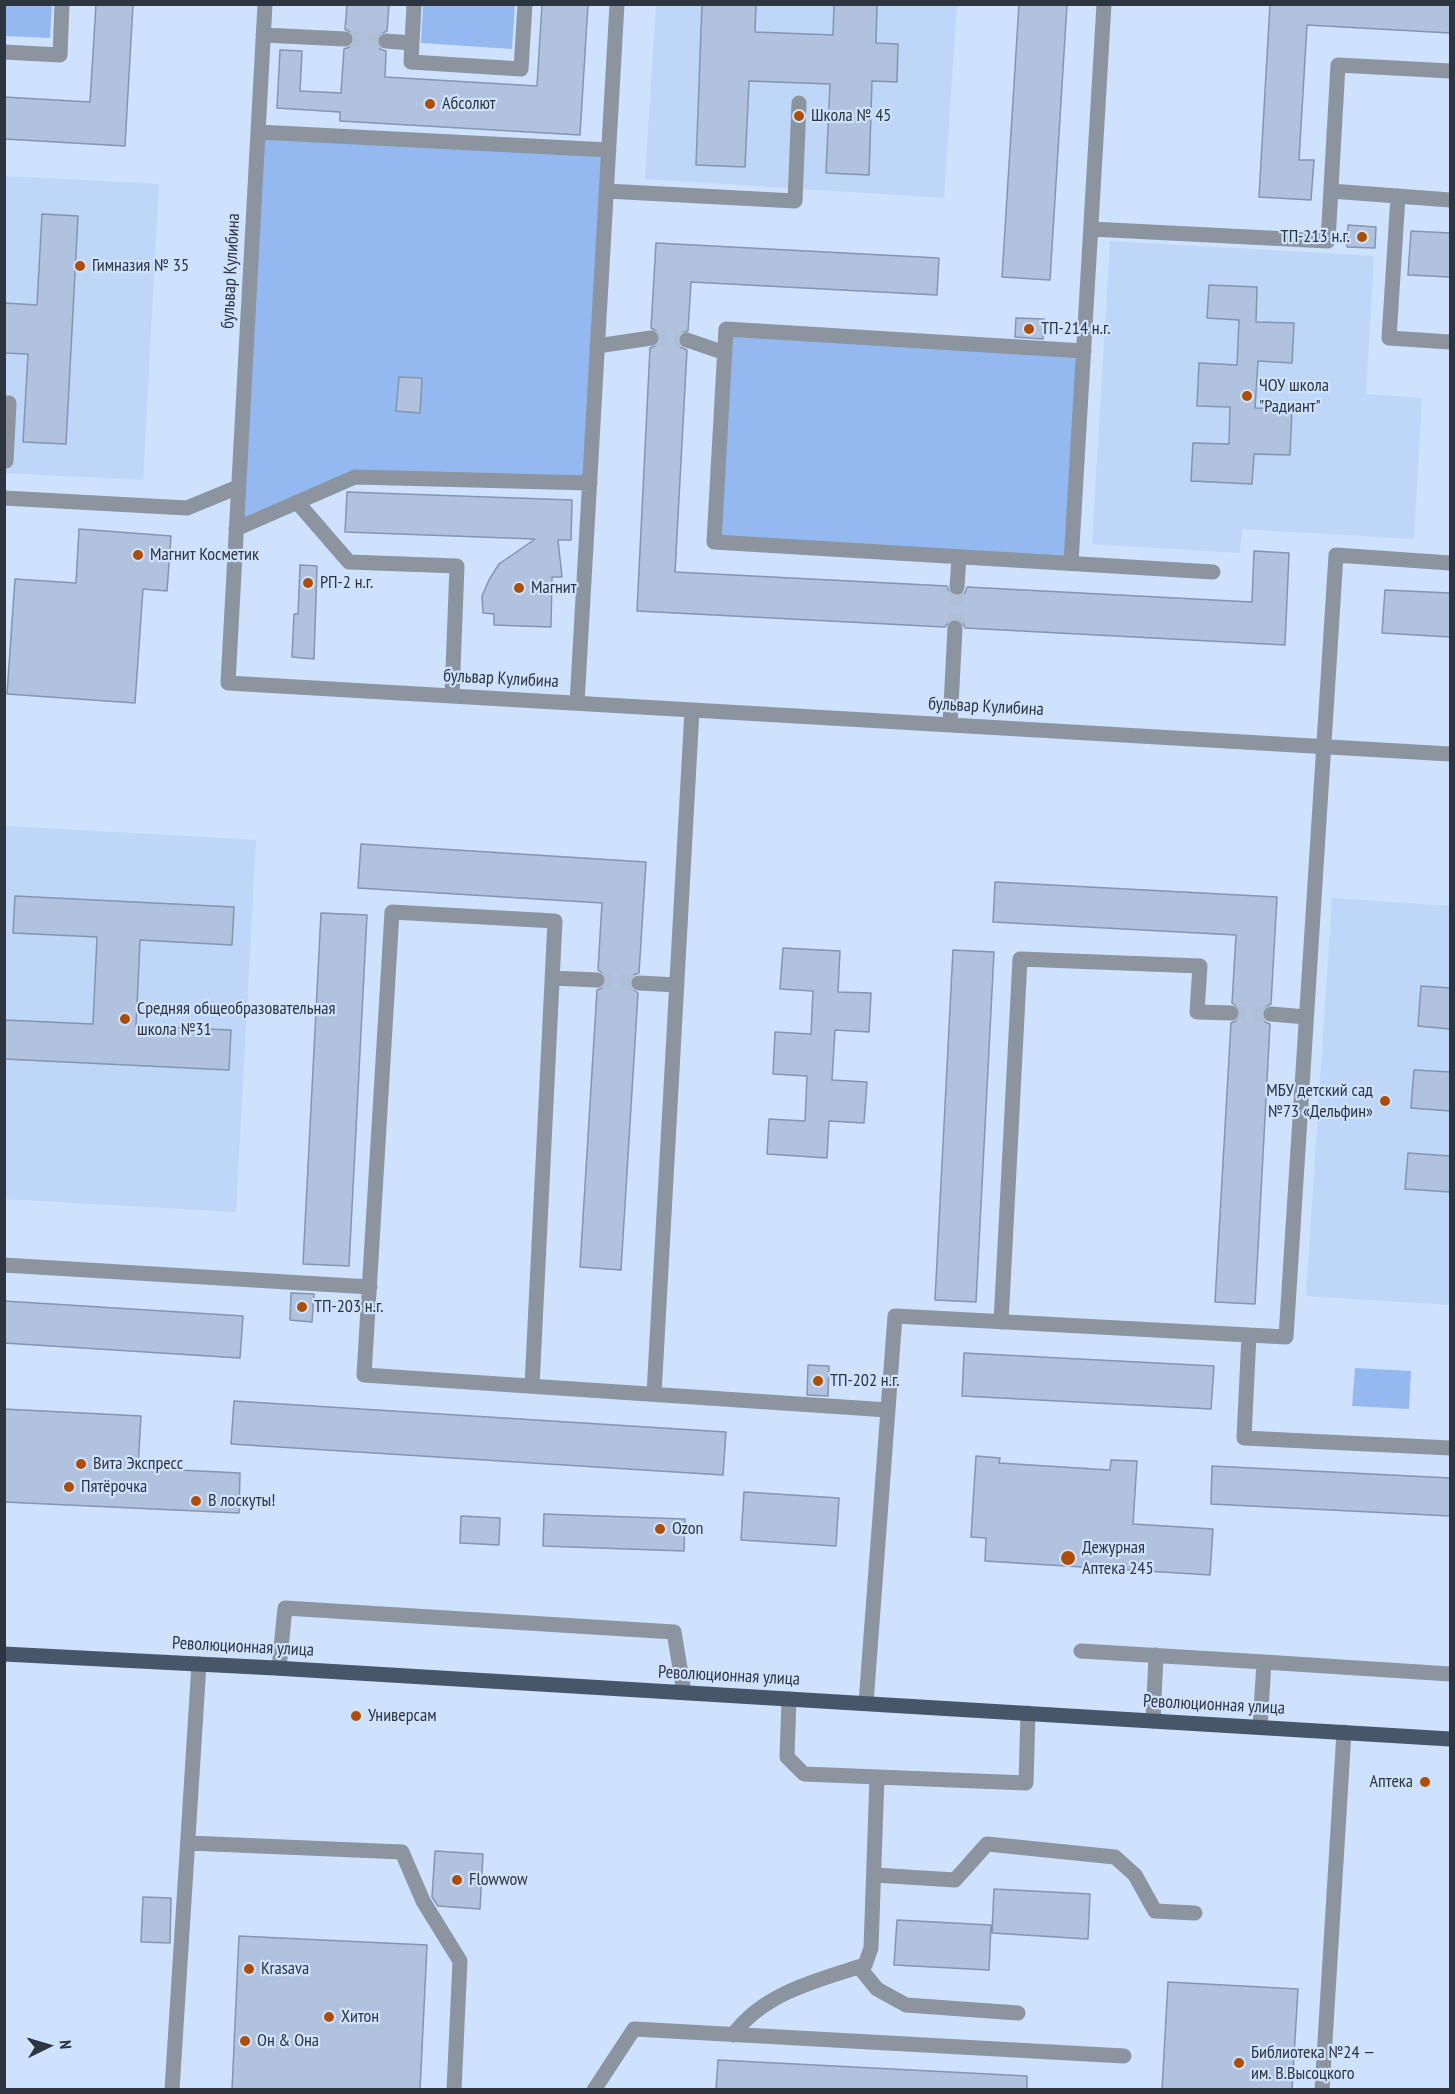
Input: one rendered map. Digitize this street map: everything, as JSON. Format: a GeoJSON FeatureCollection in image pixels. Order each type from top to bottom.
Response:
{"type":"FeatureCollection","features":[{"type":"Feature","properties":{"kind":"main road","name":"Революционная улица"},"geometry":{"type":"LineString","coordinates":[[4,1654],[279,1668],[1450,1739]]}},
{"type":"Feature","properties":{"kind":"street"},"geometry":{"type":"LineString","coordinates":[[4,51],[60,55],[63,4]]}},
{"type":"Feature","properties":{"kind":"street","name":"бульвар Кулибина"},"geometry":{"type":"LineString","coordinates":[[265,4],[228,683],[1450,754]]}},
{"type":"Feature","properties":{"kind":"street"},"geometry":{"type":"LineString","coordinates":[[414,4],[411,62],[522,69],[525,4]]}},
{"type":"Feature","properties":{"kind":"street"},"geometry":{"type":"LineString","coordinates":[[577,703],[616,4]]}},
{"type":"Feature","properties":{"kind":"street"},"geometry":{"type":"LineString","coordinates":[[1071,563],[1104,4]]}},
{"type":"Feature","properties":{"kind":"street"},"geometry":{"type":"LineString","coordinates":[[263,35],[345,39]]}},
{"type":"Feature","properties":{"kind":"street"},"geometry":{"type":"LineString","coordinates":[[386,41],[412,43]]}},
{"type":"Feature","properties":{"kind":"street"},"geometry":{"type":"LineString","coordinates":[[1091,229],[1328,241],[1338,65],[1450,71]]}},
{"type":"Feature","properties":{"kind":"street"},"geometry":{"type":"LineString","coordinates":[[606,191],[795,201],[798,103]]}},
{"type":"Feature","properties":{"kind":"street"},"geometry":{"type":"LineString","coordinates":[[258,132],[609,150]]}},
{"type":"Feature","properties":{"kind":"street"},"geometry":{"type":"LineString","coordinates":[[1331,192],[1450,200]]}},
{"type":"Feature","properties":{"kind":"street"},"geometry":{"type":"LineString","coordinates":[[1398,196],[1389,338],[1450,342]]}},
{"type":"Feature","properties":{"kind":"street"},"geometry":{"type":"LineString","coordinates":[[1084,351],[726,329],[714,542],[1213,572]]}},
{"type":"Feature","properties":{"kind":"street"},"geometry":{"type":"LineString","coordinates":[[597,346],[651,338]]}},
{"type":"Feature","properties":{"kind":"street"},"geometry":{"type":"LineString","coordinates":[[687,340],[725,353]]}},
{"type":"Feature","properties":{"kind":"street"},"geometry":{"type":"LineString","coordinates":[[4,403],[9,403],[6,461],[4,461]]}},
{"type":"Feature","properties":{"kind":"street"},"geometry":{"type":"LineString","coordinates":[[236,529],[355,477],[590,483]]}},
{"type":"Feature","properties":{"kind":"street"},"geometry":{"type":"LineString","coordinates":[[4,498],[187,508],[238,487]]}},
{"type":"Feature","properties":{"kind":"street"},"geometry":{"type":"LineString","coordinates":[[297,502],[349,562],[457,566],[452,695]]}},
{"type":"Feature","properties":{"kind":"street"},"geometry":{"type":"LineString","coordinates":[[866,1703],[895,1316],[1286,1337],[1336,555],[1450,563]]}},
{"type":"Feature","properties":{"kind":"street"},"geometry":{"type":"LineString","coordinates":[[957,587],[959,556]]}},
{"type":"Feature","properties":{"kind":"street"},"geometry":{"type":"LineString","coordinates":[[950,724],[955,628]]}},
{"type":"Feature","properties":{"kind":"street"},"geometry":{"type":"LineString","coordinates":[[654,1394],[692,710]]}},
{"type":"Feature","properties":{"kind":"street"},"geometry":{"type":"LineString","coordinates":[[532,1386],[555,921],[392,912],[364,1375],[888,1410]]}},
{"type":"Feature","properties":{"kind":"street"},"geometry":{"type":"LineString","coordinates":[[1000,1322],[1020,959],[1200,966],[1197,1012],[1231,1013]]}},
{"type":"Feature","properties":{"kind":"street"},"geometry":{"type":"LineString","coordinates":[[552,978],[597,980]]}},
{"type":"Feature","properties":{"kind":"street"},"geometry":{"type":"LineString","coordinates":[[639,982],[676,985]]}},
{"type":"Feature","properties":{"kind":"street"},"geometry":{"type":"LineString","coordinates":[[1271,1014],[1306,1017]]}},
{"type":"Feature","properties":{"kind":"street"},"geometry":{"type":"LineString","coordinates":[[4,1265],[370,1287]]}},
{"type":"Feature","properties":{"kind":"street"},"geometry":{"type":"LineString","coordinates":[[1249,1335],[1244,1438],[1450,1448]]}},
{"type":"Feature","properties":{"kind":"street"},"geometry":{"type":"LineString","coordinates":[[279,1668],[285,1608],[674,1632],[684,1692]]}},
{"type":"Feature","properties":{"kind":"street"},"geometry":{"type":"LineString","coordinates":[[1081,1651],[1450,1674]]}},
{"type":"Feature","properties":{"kind":"street"},"geometry":{"type":"LineString","coordinates":[[1153,1720],[1156,1655]]}},
{"type":"Feature","properties":{"kind":"street"},"geometry":{"type":"LineString","coordinates":[[1260,1727],[1264,1662]]}},
{"type":"Feature","properties":{"kind":"street"},"geometry":{"type":"LineString","coordinates":[[172,2090],[199,1664]]}},
{"type":"Feature","properties":{"kind":"street"},"geometry":{"type":"LineString","coordinates":[[789,1699],[787,1756],[804,1774],[1026,1784],[1028,1713]]}},
{"type":"Feature","properties":{"kind":"street"},"geometry":{"type":"LineString","coordinates":[[1322,2090],[1344,1732]]}},
{"type":"Feature","properties":{"kind":"street"},"geometry":{"type":"LineString","coordinates":[[733,2035],[743,2021],[791,1989],[865,1965],[871,1948],[878,1777]]}},
{"type":"Feature","properties":{"kind":"street"},"geometry":{"type":"LineString","coordinates":[[189,1843],[402,1852],[423,1901],[460,1961],[454,2090]]}},
{"type":"Feature","properties":{"kind":"street"},"geometry":{"type":"LineString","coordinates":[[874,1875],[955,1880],[987,1844],[1115,1857],[1135,1875],[1155,1911],[1195,1913]]}},
{"type":"Feature","properties":{"kind":"street"},"geometry":{"type":"LineString","coordinates":[[859,1966],[877,1989],[906,2005],[1017,2013]]}},
{"type":"Feature","properties":{"kind":"street"},"geometry":{"type":"LineString","coordinates":[[594,2090],[634,2030],[1124,2056]]}},
{"type":"Feature","properties":{"kind":"shaded area"},"geometry":{"type":"Polygon","coordinates":[[[4,5],[52,5],[50,38],[5,36],[4,5]]]}},
{"type":"Feature","properties":{"kind":"shaded area"},"geometry":{"type":"Polygon","coordinates":[[[423,5],[515,5],[512,49],[421,43],[423,5]]]}},
{"type":"Feature","properties":{"kind":"shaded area","name":"Школа № 45"},"geometry":{"type":"Polygon","coordinates":[[[656,5],[957,5],[944,198],[645,179],[656,5]]]}},
{"type":"Feature","properties":{"kind":"shaded area"},"geometry":{"type":"Polygon","coordinates":[[[260,134],[606,154],[587,481],[354,474],[238,526],[260,134]]]}},
{"type":"Feature","properties":{"kind":"shaded area","name":"Гимназия № 35"},"geometry":{"type":"Polygon","coordinates":[[[4,176],[159,184],[143,480],[5,473],[4,176]]]}},
{"type":"Feature","properties":{"kind":"shaded area","name":"ЧОУ школа \"Радиант\""},"geometry":{"type":"Polygon","coordinates":[[[1110,241],[1374,256],[1366,394],[1422,398],[1414,539],[1242,529],[1240,553],[1092,544],[1110,241]]]}},
{"type":"Feature","properties":{"kind":"shaded area"},"geometry":{"type":"Polygon","coordinates":[[[732,334],[1078,354],[1066,557],[720,536],[732,334]]]}},
{"type":"Feature","properties":{"kind":"shaded area","name":"Средняя общеобразовательная школа №31"},"geometry":{"type":"Polygon","coordinates":[[[4,826],[256,840],[236,1212],[5,1199],[4,826]]]}},
{"type":"Feature","properties":{"kind":"shaded area","name":"МБУ детский сад №73 «Дельфин»"},"geometry":{"type":"Polygon","coordinates":[[[1332,898],[1450,906],[1450,1305],[1306,1296],[1332,898]]]}},
{"type":"Feature","properties":{"kind":"shaded area"},"geometry":{"type":"Polygon","coordinates":[[[1355,1368],[1411,1371],[1409,1409],[1352,1406],[1355,1368]]]}},
{"type":"Feature","properties":{"kind":"building"},"geometry":{"type":"Polygon","coordinates":[[[96,4],[133,4],[125,146],[4,139],[4,97],[90,102],[96,4]]]}},
{"type":"Feature","properties":{"kind":"building"},"geometry":{"type":"Polygon","coordinates":[[[347,4],[389,4],[387,31],[378,35],[376,41],[380,49],[386,51],[385,77],[537,86],[542,4],[588,4],[580,135],[340,121],[340,112],[277,108],[280,50],[302,51],[300,91],[341,93],[344,49],[350,47],[355,40],[353,34],[345,29],[347,4]]]}},
{"type":"Feature","properties":{"kind":"building"},"geometry":{"type":"Polygon","coordinates":[[[702,4],[756,4],[755,32],[833,35],[834,4],[877,4],[876,43],[898,44],[897,82],[872,81],[869,175],[826,173],[830,84],[749,81],[745,167],[696,165],[702,4]]]}},
{"type":"Feature","properties":{"kind":"building"},"geometry":{"type":"Polygon","coordinates":[[[1019,4],[1067,4],[1050,280],[1002,277],[1019,4]]]}},
{"type":"Feature","properties":{"kind":"building"},"geometry":{"type":"Polygon","coordinates":[[[1270,4],[1450,4],[1450,33],[1307,25],[1299,160],[1314,160],[1311,200],[1259,197],[1270,4]]]}},
{"type":"Feature","properties":{"kind":"building"},"geometry":{"type":"Polygon","coordinates":[[[42,214],[78,216],[66,444],[23,442],[28,354],[4,353],[4,303],[37,305],[42,214]]]}},
{"type":"Feature","properties":{"kind":"building","name":"ТП-213 н.г."},"geometry":{"type":"Polygon","coordinates":[[[1348,225],[1376,227],[1375,248],[1347,247],[1348,225]]]}},
{"type":"Feature","properties":{"kind":"building"},"geometry":{"type":"Polygon","coordinates":[[[1411,231],[1450,233],[1450,277],[1408,275],[1411,231]]]}},
{"type":"Feature","properties":{"kind":"building"},"geometry":{"type":"Polygon","coordinates":[[[656,243],[939,258],[937,295],[691,282],[688,331],[680,333],[677,341],[680,347],[687,350],[675,572],[947,586],[951,595],[957,597],[965,593],[967,587],[1252,602],[1254,551],[1289,553],[1285,645],[965,628],[963,623],[956,618],[950,620],[945,627],[637,611],[650,348],[657,345],[661,337],[651,328],[656,243]]]}},
{"type":"Feature","properties":{"kind":"building"},"geometry":{"type":"Polygon","coordinates":[[[1209,285],[1257,287],[1256,322],[1294,323],[1292,363],[1258,361],[1255,408],[1292,409],[1290,455],[1254,454],[1252,484],[1191,481],[1193,443],[1229,444],[1230,407],[1197,406],[1199,363],[1237,365],[1239,320],[1207,318],[1209,285]]]}},
{"type":"Feature","properties":{"kind":"building","name":"ТП-214 н.г."},"geometry":{"type":"Polygon","coordinates":[[[1016,318],[1044,319],[1043,339],[1015,337],[1016,318]]]}},
{"type":"Feature","properties":{"kind":"building"},"geometry":{"type":"Polygon","coordinates":[[[399,377],[422,378],[420,413],[396,411],[399,377]]]}},
{"type":"Feature","properties":{"kind":"building"},"geometry":{"type":"Polygon","coordinates":[[[347,492],[572,500],[571,540],[558,540],[562,577],[552,577],[551,627],[494,625],[494,614],[483,613],[482,596],[499,564],[535,539],[345,532],[347,492]]]}},
{"type":"Feature","properties":{"kind":"building"},"geometry":{"type":"Polygon","coordinates":[[[79,529],[171,536],[167,591],[143,589],[135,703],[7,694],[15,579],[76,583],[79,529]]]}},
{"type":"Feature","properties":{"kind":"building"},"geometry":{"type":"Polygon","coordinates":[[[300,565],[317,566],[314,659],[292,657],[294,614],[298,614],[300,565]]]}},
{"type":"Feature","properties":{"kind":"building"},"geometry":{"type":"Polygon","coordinates":[[[1385,590],[1450,593],[1450,637],[1382,633],[1385,590]]]}},
{"type":"Feature","properties":{"kind":"building"},"geometry":{"type":"Polygon","coordinates":[[[361,844],[646,862],[639,973],[634,975],[629,982],[631,988],[638,993],[621,1270],[580,1267],[597,990],[602,988],[607,981],[605,975],[598,970],[602,903],[358,888],[361,844]]]}},
{"type":"Feature","properties":{"kind":"building"},"geometry":{"type":"Polygon","coordinates":[[[995,882],[1277,897],[1271,1004],[1263,1008],[1261,1014],[1265,1022],[1270,1024],[1255,1304],[1215,1302],[1231,1023],[1236,1021],[1241,1014],[1239,1008],[1232,1003],[1236,935],[993,922],[995,882]]]}},
{"type":"Feature","properties":{"kind":"building"},"geometry":{"type":"Polygon","coordinates":[[[15,896],[234,907],[232,945],[140,940],[136,1026],[231,1030],[229,1070],[4,1059],[4,1020],[93,1024],[97,937],[13,933],[15,896]]]}},
{"type":"Feature","properties":{"kind":"building"},"geometry":{"type":"Polygon","coordinates":[[[321,913],[367,915],[349,1266],[303,1264],[321,913]]]}},
{"type":"Feature","properties":{"kind":"building"},"geometry":{"type":"Polygon","coordinates":[[[783,948],[840,951],[838,992],[871,993],[869,1032],[835,1030],[832,1080],[867,1082],[864,1123],[829,1121],[827,1158],[767,1154],[769,1119],[805,1121],[807,1076],[773,1074],[775,1032],[811,1034],[813,991],[780,989],[783,948]]]}},
{"type":"Feature","properties":{"kind":"building"},"geometry":{"type":"Polygon","coordinates":[[[953,950],[994,952],[976,1302],[935,1300],[953,950]]]}},
{"type":"Feature","properties":{"kind":"building"},"geometry":{"type":"Polygon","coordinates":[[[1421,986],[1450,988],[1450,1029],[1418,1026],[1421,986]]]}},
{"type":"Feature","properties":{"kind":"building"},"geometry":{"type":"Polygon","coordinates":[[[1414,1070],[1450,1072],[1450,1111],[1411,1108],[1414,1070]]]}},
{"type":"Feature","properties":{"kind":"building"},"geometry":{"type":"Polygon","coordinates":[[[1408,1153],[1450,1156],[1450,1192],[1405,1189],[1408,1153]]]}},
{"type":"Feature","properties":{"kind":"building","name":"ТП-203 н.г."},"geometry":{"type":"Polygon","coordinates":[[[291,1293],[314,1294],[312,1322],[290,1320],[291,1293]]]}},
{"type":"Feature","properties":{"kind":"building"},"geometry":{"type":"Polygon","coordinates":[[[4,1301],[243,1316],[240,1358],[4,1343],[4,1301]]]}},
{"type":"Feature","properties":{"kind":"building"},"geometry":{"type":"Polygon","coordinates":[[[964,1353],[1214,1366],[1211,1409],[962,1396],[964,1353]]]}},
{"type":"Feature","properties":{"kind":"building","name":"ТП-202 н.г."},"geometry":{"type":"Polygon","coordinates":[[[808,1365],[829,1366],[828,1396],[807,1395],[808,1365]]]}},
{"type":"Feature","properties":{"kind":"building"},"geometry":{"type":"Polygon","coordinates":[[[234,1401],[726,1432],[723,1475],[231,1444],[234,1401]]]}},
{"type":"Feature","properties":{"kind":"building"},"geometry":{"type":"Polygon","coordinates":[[[4,1409],[141,1416],[138,1468],[240,1473],[239,1513],[4,1502],[4,1409]]]}},
{"type":"Feature","properties":{"kind":"building"},"geometry":{"type":"Polygon","coordinates":[[[976,1456],[1000,1458],[999,1463],[1110,1470],[1111,1460],[1137,1461],[1133,1524],[1213,1529],[1210,1575],[985,1561],[986,1538],[971,1537],[976,1456]]]}},
{"type":"Feature","properties":{"kind":"building"},"geometry":{"type":"Polygon","coordinates":[[[1212,1466],[1450,1478],[1450,1516],[1211,1504],[1212,1466]]]}},
{"type":"Feature","properties":{"kind":"building"},"geometry":{"type":"Polygon","coordinates":[[[744,1492],[839,1498],[836,1546],[741,1540],[744,1492]]]}},
{"type":"Feature","properties":{"kind":"building"},"geometry":{"type":"Polygon","coordinates":[[[544,1514],[685,1519],[684,1551],[543,1546],[544,1514]]]}},
{"type":"Feature","properties":{"kind":"building"},"geometry":{"type":"Polygon","coordinates":[[[461,1516],[500,1518],[499,1545],[460,1543],[461,1516]]]}},
{"type":"Feature","properties":{"kind":"building","name":"Flowwow"},"geometry":{"type":"Polygon","coordinates":[[[435,1851],[483,1854],[480,1909],[438,1906],[432,1897],[435,1851]]]}},
{"type":"Feature","properties":{"kind":"building"},"geometry":{"type":"Polygon","coordinates":[[[994,1889],[1090,1894],[1088,1939],[992,1933],[994,1889]]]}},
{"type":"Feature","properties":{"kind":"building"},"geometry":{"type":"Polygon","coordinates":[[[143,1897],[171,1898],[170,1943],[141,1942],[143,1897]]]}},
{"type":"Feature","properties":{"kind":"building"},"geometry":{"type":"Polygon","coordinates":[[[897,1920],[991,1925],[989,1970],[894,1965],[897,1920]]]}},
{"type":"Feature","properties":{"kind":"building","name":"Хитон"},"geometry":{"type":"Polygon","coordinates":[[[239,1936],[427,1945],[420,2090],[232,2090],[239,1936]]]}},
{"type":"Feature","properties":{"kind":"building"},"geometry":{"type":"Polygon","coordinates":[[[1168,1982],[1298,1989],[1292,2090],[1162,2090],[1168,1982]]]}},
{"type":"Feature","properties":{"kind":"building"},"geometry":{"type":"Polygon","coordinates":[[[718,2060],[1027,2076],[1027,2090],[716,2090],[718,2060]]]}},
{"type":"Feature","properties":{"kind":"tunnel"},"geometry":{"type":"LineString","coordinates":[[345,39],[386,41]]}},
{"type":"Feature","properties":{"kind":"tunnel"},"geometry":{"type":"LineString","coordinates":[[651,338],[687,340]]}},
{"type":"Feature","properties":{"kind":"tunnel"},"geometry":{"type":"LineString","coordinates":[[955,628],[957,587]]}},
{"type":"Feature","properties":{"kind":"tunnel"},"geometry":{"type":"LineString","coordinates":[[597,980],[639,983]]}},
{"type":"Feature","properties":{"kind":"tunnel"},"geometry":{"type":"LineString","coordinates":[[1231,1013],[1271,1014]]}},
{"type":"Feature","properties":{"kind":"place","name":"Абсолют"},"geometry":{"type":"Point","coordinates":[430,104]}},
{"type":"Feature","properties":{"kind":"place","name":"Школа № 45"},"geometry":{"type":"Point","coordinates":[799,116]}},
{"type":"Feature","properties":{"kind":"place","name":"ТП-213 н.г."},"geometry":{"type":"Point","coordinates":[1362,237]}},
{"type":"Feature","properties":{"kind":"place","name":"Гимназия № 35"},"geometry":{"type":"Point","coordinates":[80,266]}},
{"type":"Feature","properties":{"kind":"place","name":"ТП-214 н.г."},"geometry":{"type":"Point","coordinates":[1029,329]}},
{"type":"Feature","properties":{"kind":"place","name":"ЧОУ школа \"Радиант\""},"geometry":{"type":"Point","coordinates":[1247,396]}},
{"type":"Feature","properties":{"kind":"place","name":"Магнит Косметик"},"geometry":{"type":"Point","coordinates":[138,555]}},
{"type":"Feature","properties":{"kind":"place","name":"РП-2 н.г."},"geometry":{"type":"Point","coordinates":[308,583]}},
{"type":"Feature","properties":{"kind":"place","name":"Магнит"},"geometry":{"type":"Point","coordinates":[519,588]}},
{"type":"Feature","properties":{"kind":"place","name":"Средняя общеобразовательная школа №31"},"geometry":{"type":"Point","coordinates":[125,1019]}},
{"type":"Feature","properties":{"kind":"place","name":"МБУ детский сад №73 «Дельфин»"},"geometry":{"type":"Point","coordinates":[1385,1101]}},
{"type":"Feature","properties":{"kind":"place","name":"ТП-203 н.г."},"geometry":{"type":"Point","coordinates":[302,1307]}},
{"type":"Feature","properties":{"kind":"place","name":"ТП-202 н.г."},"geometry":{"type":"Point","coordinates":[818,1381]}},
{"type":"Feature","properties":{"kind":"place","name":"Вита Экспресс"},"geometry":{"type":"Point","coordinates":[81,1464]}},
{"type":"Feature","properties":{"kind":"place","name":"Пятёрочка"},"geometry":{"type":"Point","coordinates":[69,1487]}},
{"type":"Feature","properties":{"kind":"place","name":"В лоскуты!"},"geometry":{"type":"Point","coordinates":[196,1501]}},
{"type":"Feature","properties":{"kind":"place","name":"Ozon"},"geometry":{"type":"Point","coordinates":[660,1529]}},
{"type":"Feature","properties":{"kind":"place","name":"Дежурная Аптека 245"},"geometry":{"type":"Point","coordinates":[1068,1558]}},
{"type":"Feature","properties":{"kind":"place","name":"Универсам"},"geometry":{"type":"Point","coordinates":[356,1716]}},
{"type":"Feature","properties":{"kind":"place","name":"Аптека"},"geometry":{"type":"Point","coordinates":[1425,1782]}},
{"type":"Feature","properties":{"kind":"place","name":"Flowwow"},"geometry":{"type":"Point","coordinates":[457,1880]}},
{"type":"Feature","properties":{"kind":"place","name":"Krasava"},"geometry":{"type":"Point","coordinates":[249,1969]}},
{"type":"Feature","properties":{"kind":"place","name":"Хитон"},"geometry":{"type":"Point","coordinates":[329,2017]}},
{"type":"Feature","properties":{"kind":"place","name":"Он & Она"},"geometry":{"type":"Point","coordinates":[245,2041]}},
{"type":"Feature","properties":{"kind":"place","name":"Библиотека №24 — им. В.Высоцкого"},"geometry":{"type":"Point","coordinates":[1239,2063]}}]}
